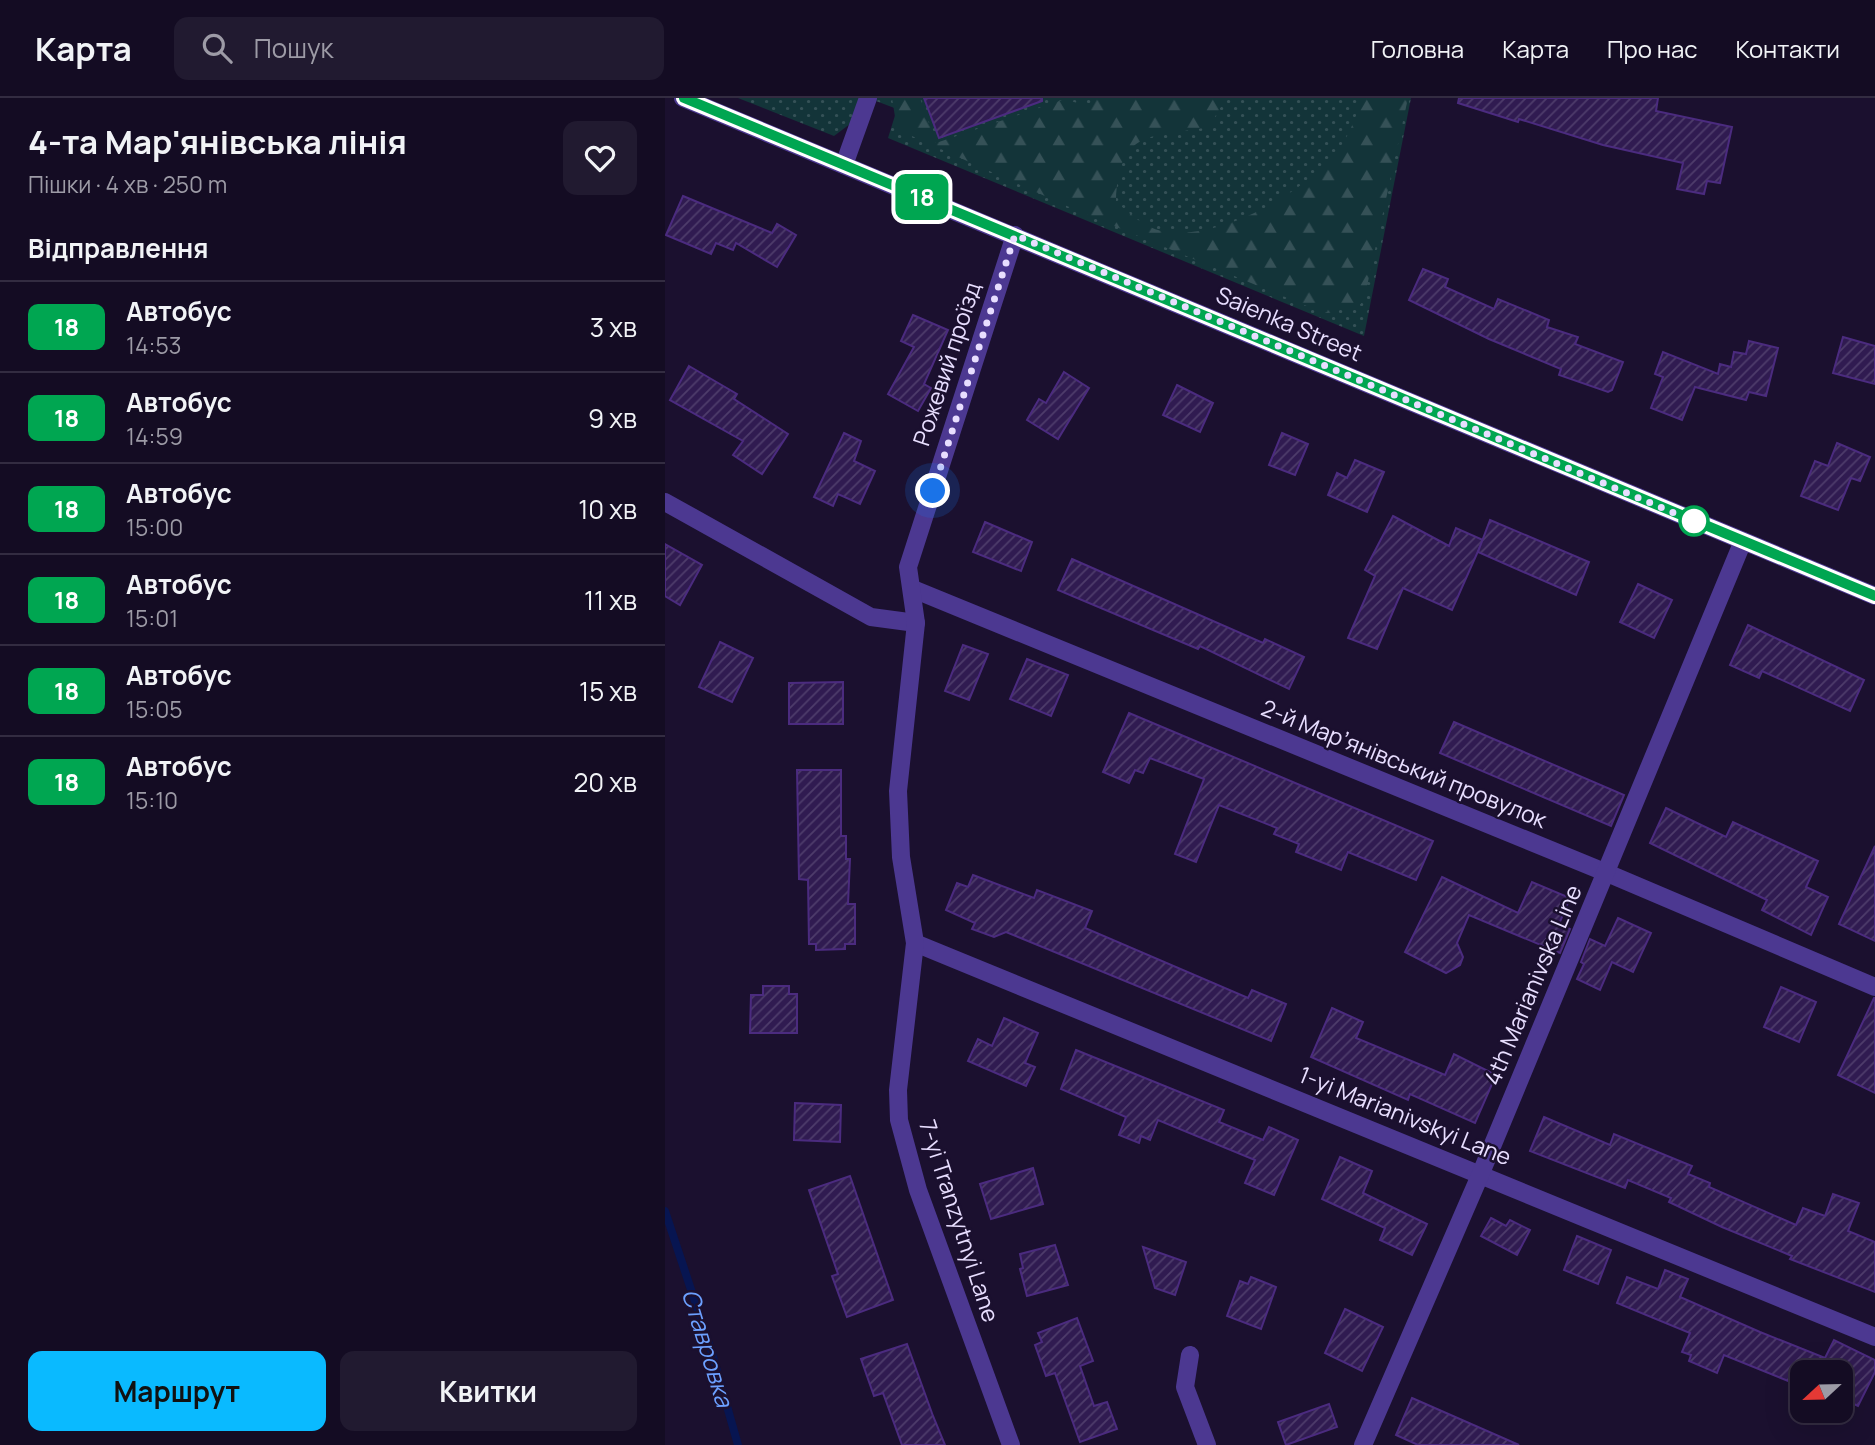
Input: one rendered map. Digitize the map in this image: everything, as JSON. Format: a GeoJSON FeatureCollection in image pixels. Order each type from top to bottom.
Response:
{"type":"FeatureCollection","features":[{"type":"Feature","properties":{"kind":"street"},"geometry":{"type":"LineString","coordinates":[[844,165],[868,98]]}},
{"type":"Feature","properties":{"kind":"street","name":"Saienka Street"},"geometry":{"type":"LineString","coordinates":[[691,99],[1875,596]]}},
{"type":"Feature","properties":{"kind":"street","name":"Рожевий проїзд"},"geometry":{"type":"LineString","coordinates":[[913,589],[908,567],[1015,235]]}},
{"type":"Feature","properties":{"kind":"street"},"geometry":{"type":"LineString","coordinates":[[665,502],[870,617],[916,623]]}},
{"type":"Feature","properties":{"kind":"street","name":"4th Marianivska Line"},"geometry":{"type":"LineString","coordinates":[[1363,1445],[1481,1173],[1743,541]]}},
{"type":"Feature","properties":{"kind":"street","name":"7-yi Tranzytnyi Lane"},"geometry":{"type":"LineString","coordinates":[[913,589],[916,623],[898,791],[901,857],[915,943],[898,1090],[899,1120],[918,1191],[1011,1445]]}},
{"type":"Feature","properties":{"kind":"street","name":"2-й Марʼянівський провулок"},"geometry":{"type":"LineString","coordinates":[[913,589],[1607,873],[1875,987]]}},
{"type":"Feature","properties":{"kind":"street","name":"1-yi Marianivskyi Lane"},"geometry":{"type":"LineString","coordinates":[[915,943],[1481,1173],[1875,1337]]}},
{"type":"Feature","properties":{"kind":"street"},"geometry":{"type":"LineString","coordinates":[[1190,1354],[1185,1387],[1206,1445]]}},
{"type":"Feature","properties":{"kind":"green space"},"geometry":{"type":"Polygon","coordinates":[[[738,98],[860,98],[850,124],[834,136],[738,98]]]}},
{"type":"Feature","properties":{"kind":"green space"},"geometry":{"type":"Polygon","coordinates":[[[877,98],[1411,98],[1364,336],[888,138],[897,109],[876,101],[877,98]]]}},
{"type":"Feature","properties":{"kind":"green space"},"geometry":{"type":"Polygon","coordinates":[[[892,98],[920,98],[936,143],[1065,99],[1086,106],[1099,98],[1226,98],[1209,127],[1142,140],[1124,160],[1119,177],[1116,201],[1133,216],[1159,230],[1188,232],[1234,222],[1257,212],[1300,186],[1318,171],[1343,143],[1351,129],[1361,98],[1408,98],[1364,300],[1356,309],[1337,307],[1330,313],[1321,312],[1078,211],[903,132],[896,123],[892,98]]]}},
{"type":"Feature","properties":{"kind":"building"},"geometry":{"type":"Polygon","coordinates":[[[924,98],[1042,98],[1042,101],[939,138],[924,98]]]}},
{"type":"Feature","properties":{"kind":"building"},"geometry":{"type":"Polygon","coordinates":[[[1459,98],[1658,98],[1656,111],[1732,127],[1720,183],[1707,181],[1704,194],[1677,189],[1683,163],[1603,145],[1519,119],[1518,122],[1458,103],[1459,98]]]}},
{"type":"Feature","properties":{"kind":"building"},"geometry":{"type":"Polygon","coordinates":[[[683,196],[772,233],[777,224],[796,235],[777,267],[736,243],[733,250],[716,243],[711,254],[666,235],[683,196]]]}},
{"type":"Feature","properties":{"kind":"building"},"geometry":{"type":"Polygon","coordinates":[[[1423,269],[1448,279],[1445,287],[1494,309],[1498,299],[1549,320],[1547,327],[1578,337],[1575,344],[1623,362],[1612,390],[1608,392],[1559,375],[1561,369],[1489,339],[1409,300],[1423,269]]]}},
{"type":"Feature","properties":{"kind":"building"},"geometry":{"type":"Polygon","coordinates":[[[913,315],[948,330],[924,384],[931,388],[918,411],[888,394],[914,347],[901,341],[913,315]]]}},
{"type":"Feature","properties":{"kind":"building"},"geometry":{"type":"Polygon","coordinates":[[[1843,337],[1875,346],[1875,384],[1833,373],[1843,337]]]}},
{"type":"Feature","properties":{"kind":"building"},"geometry":{"type":"Polygon","coordinates":[[[1749,341],[1778,348],[1766,396],[1749,392],[1746,400],[1695,387],[1682,420],[1651,408],[1663,377],[1655,374],[1663,352],[1718,374],[1720,364],[1731,367],[1734,352],[1746,354],[1749,341]]]}},
{"type":"Feature","properties":{"kind":"building"},"geometry":{"type":"Polygon","coordinates":[[[689,366],[737,394],[734,399],[788,434],[762,474],[733,455],[743,441],[670,400],[689,366]]]}},
{"type":"Feature","properties":{"kind":"building"},"geometry":{"type":"Polygon","coordinates":[[[1064,372],[1089,388],[1058,439],[1027,420],[1039,399],[1046,403],[1064,372]]]}},
{"type":"Feature","properties":{"kind":"building"},"geometry":{"type":"Polygon","coordinates":[[[1177,385],[1213,403],[1200,432],[1163,415],[1177,385]]]}},
{"type":"Feature","properties":{"kind":"building"},"geometry":{"type":"Polygon","coordinates":[[[844,433],[861,441],[854,461],[875,471],[860,504],[838,494],[833,506],[814,497],[844,433]]]}},
{"type":"Feature","properties":{"kind":"building"},"geometry":{"type":"Polygon","coordinates":[[[1282,433],[1308,444],[1295,475],[1269,465],[1282,433]]]}},
{"type":"Feature","properties":{"kind":"building"},"geometry":{"type":"Polygon","coordinates":[[[1837,443],[1870,457],[1860,481],[1851,478],[1838,510],[1801,496],[1815,461],[1828,466],[1837,443]]]}},
{"type":"Feature","properties":{"kind":"building"},"geometry":{"type":"Polygon","coordinates":[[[1355,460],[1384,472],[1367,512],[1328,495],[1337,473],[1347,478],[1355,460]]]}},
{"type":"Feature","properties":{"kind":"building"},"geometry":{"type":"Polygon","coordinates":[[[1393,516],[1449,546],[1456,528],[1483,540],[1452,610],[1403,588],[1377,649],[1348,638],[1375,576],[1365,570],[1393,516]]]}},
{"type":"Feature","properties":{"kind":"building"},"geometry":{"type":"Polygon","coordinates":[[[1490,520],[1589,562],[1576,595],[1478,552],[1490,520]]]}},
{"type":"Feature","properties":{"kind":"building"},"geometry":{"type":"Polygon","coordinates":[[[985,522],[1032,542],[1021,571],[973,552],[985,522]]]}},
{"type":"Feature","properties":{"kind":"building"},"geometry":{"type":"Polygon","coordinates":[[[665,544],[702,565],[680,605],[665,596],[665,544]]]}},
{"type":"Feature","properties":{"kind":"building"},"geometry":{"type":"Polygon","coordinates":[[[1072,559],[1263,643],[1265,639],[1304,657],[1289,689],[1200,646],[1198,649],[1058,590],[1072,559]]]}},
{"type":"Feature","properties":{"kind":"building"},"geometry":{"type":"Polygon","coordinates":[[[1638,584],[1672,600],[1654,638],[1620,622],[1638,584]]]}},
{"type":"Feature","properties":{"kind":"building"},"geometry":{"type":"Polygon","coordinates":[[[1748,625],[1864,680],[1850,711],[1762,671],[1759,678],[1730,665],[1748,625]]]}},
{"type":"Feature","properties":{"kind":"building"},"geometry":{"type":"Polygon","coordinates":[[[720,642],[753,658],[732,702],[699,687],[720,642]]]}},
{"type":"Feature","properties":{"kind":"building"},"geometry":{"type":"Polygon","coordinates":[[[963,645],[988,654],[969,700],[945,691],[963,645]]]}},
{"type":"Feature","properties":{"kind":"building"},"geometry":{"type":"Polygon","coordinates":[[[1027,659],[1068,675],[1051,716],[1010,699],[1027,659]]]}},
{"type":"Feature","properties":{"kind":"building"},"geometry":{"type":"Polygon","coordinates":[[[843,682],[843,724],[789,724],[789,683],[843,682]]]}},
{"type":"Feature","properties":{"kind":"building"},"geometry":{"type":"Polygon","coordinates":[[[1129,713],[1433,841],[1416,880],[1348,852],[1341,870],[1296,852],[1299,844],[1274,834],[1277,828],[1219,805],[1196,862],[1175,854],[1204,779],[1150,758],[1143,773],[1135,770],[1129,783],[1103,772],[1129,713]]]}},
{"type":"Feature","properties":{"kind":"building"},"geometry":{"type":"Polygon","coordinates":[[[1454,722],[1624,795],[1611,826],[1440,753],[1454,722]]]}},
{"type":"Feature","properties":{"kind":"building"},"geometry":{"type":"Polygon","coordinates":[[[797,770],[841,770],[841,836],[846,836],[846,859],[850,859],[848,904],[855,904],[855,944],[845,944],[845,949],[816,950],[816,944],[809,944],[808,880],[799,879],[797,770]]]}},
{"type":"Feature","properties":{"kind":"building"},"geometry":{"type":"Polygon","coordinates":[[[1666,808],[1726,837],[1733,822],[1818,861],[1806,887],[1828,897],[1811,935],[1762,910],[1767,900],[1650,843],[1666,808]]]}},
{"type":"Feature","properties":{"kind":"building"},"geometry":{"type":"Polygon","coordinates":[[[1875,846],[1875,941],[1839,924],[1875,846]]]}},
{"type":"Feature","properties":{"kind":"building"},"geometry":{"type":"Polygon","coordinates":[[[973,875],[1034,898],[1037,890],[1092,911],[1085,928],[1248,998],[1252,990],[1286,1004],[1271,1041],[1006,932],[994,937],[972,929],[975,923],[946,910],[957,883],[968,887],[973,875]]]}},
{"type":"Feature","properties":{"kind":"building"},"geometry":{"type":"Polygon","coordinates":[[[1442,877],[1518,913],[1532,882],[1570,898],[1559,924],[1570,929],[1560,953],[1469,915],[1457,943],[1463,957],[1460,965],[1446,973],[1405,952],[1442,877]]]}},
{"type":"Feature","properties":{"kind":"building"},"geometry":{"type":"Polygon","coordinates":[[[1618,918],[1651,933],[1633,972],[1612,962],[1600,990],[1577,979],[1584,964],[1581,962],[1590,939],[1605,946],[1618,918]]]}},
{"type":"Feature","properties":{"kind":"building"},"geometry":{"type":"Polygon","coordinates":[[[763,986],[789,986],[789,994],[797,994],[797,1033],[750,1033],[751,995],[763,995],[763,986]]]}},
{"type":"Feature","properties":{"kind":"building"},"geometry":{"type":"Polygon","coordinates":[[[1781,987],[1816,1002],[1799,1042],[1764,1027],[1781,987]]]}},
{"type":"Feature","properties":{"kind":"building"},"geometry":{"type":"Polygon","coordinates":[[[1875,998],[1875,1093],[1838,1075],[1875,998]]]}},
{"type":"Feature","properties":{"kind":"building"},"geometry":{"type":"Polygon","coordinates":[[[1332,1008],[1363,1022],[1356,1038],[1445,1075],[1454,1054],[1496,1075],[1475,1123],[1410,1094],[1408,1100],[1311,1057],[1332,1008]]]}},
{"type":"Feature","properties":{"kind":"building"},"geometry":{"type":"Polygon","coordinates":[[[1004,1018],[1038,1033],[1025,1063],[1035,1067],[1026,1086],[968,1061],[978,1039],[992,1046],[1004,1018]]]}},
{"type":"Feature","properties":{"kind":"building"},"geometry":{"type":"Polygon","coordinates":[[[1076,1050],[1224,1110],[1219,1122],[1263,1140],[1269,1127],[1298,1140],[1274,1195],[1245,1183],[1255,1160],[1158,1120],[1150,1140],[1141,1136],[1139,1143],[1119,1135],[1126,1117],[1061,1089],[1076,1050]]]}},
{"type":"Feature","properties":{"kind":"building"},"geometry":{"type":"Polygon","coordinates":[[[795,1103],[841,1105],[840,1142],[794,1140],[795,1103]]]}},
{"type":"Feature","properties":{"kind":"building"},"geometry":{"type":"Polygon","coordinates":[[[1544,1117],[1610,1145],[1614,1134],[1692,1166],[1688,1174],[1710,1183],[1709,1187],[1796,1225],[1803,1208],[1825,1216],[1833,1194],[1859,1203],[1848,1231],[1875,1242],[1875,1292],[1790,1259],[1792,1256],[1722,1227],[1669,1202],[1671,1198],[1628,1180],[1625,1188],[1530,1151],[1544,1117]]]}},
{"type":"Feature","properties":{"kind":"building"},"geometry":{"type":"Polygon","coordinates":[[[1340,1157],[1372,1171],[1363,1193],[1427,1224],[1412,1255],[1380,1240],[1385,1228],[1322,1199],[1340,1157]]]}},
{"type":"Feature","properties":{"kind":"building"},"geometry":{"type":"Polygon","coordinates":[[[1033,1168],[1043,1204],[991,1219],[980,1184],[1033,1168]]]}},
{"type":"Feature","properties":{"kind":"building"},"geometry":{"type":"Polygon","coordinates":[[[850,1176],[893,1300],[847,1317],[832,1276],[838,1274],[809,1190],[850,1176]]]}},
{"type":"Feature","properties":{"kind":"building"},"geometry":{"type":"Polygon","coordinates":[[[1491,1218],[1506,1226],[1510,1220],[1530,1230],[1517,1255],[1481,1236],[1491,1218]]]}},
{"type":"Feature","properties":{"kind":"building"},"geometry":{"type":"Polygon","coordinates":[[[1577,1236],[1611,1250],[1598,1284],[1564,1270],[1577,1236]]]}},
{"type":"Feature","properties":{"kind":"building"},"geometry":{"type":"Polygon","coordinates":[[[1055,1245],[1068,1285],[1027,1296],[1020,1269],[1023,1268],[1020,1254],[1055,1245]]]}},
{"type":"Feature","properties":{"kind":"building"},"geometry":{"type":"Polygon","coordinates":[[[1143,1247],[1186,1262],[1175,1295],[1155,1288],[1143,1247]]]}},
{"type":"Feature","properties":{"kind":"building"},"geometry":{"type":"Polygon","coordinates":[[[1665,1270],[1688,1279],[1680,1297],[1825,1358],[1834,1340],[1875,1360],[1875,1372],[1858,1406],[1853,1404],[1853,1360],[1790,1360],[1790,1382],[1724,1355],[1717,1373],[1689,1361],[1691,1355],[1682,1352],[1690,1333],[1617,1303],[1627,1277],[1658,1289],[1665,1270]]]}},
{"type":"Feature","properties":{"kind":"building"},"geometry":{"type":"Polygon","coordinates":[[[1251,1277],[1276,1287],[1261,1329],[1227,1316],[1240,1281],[1248,1284],[1251,1277]]]}},
{"type":"Feature","properties":{"kind":"building"},"geometry":{"type":"Polygon","coordinates":[[[1345,1309],[1383,1327],[1362,1371],[1325,1353],[1345,1309]]]}},
{"type":"Feature","properties":{"kind":"building"},"geometry":{"type":"Polygon","coordinates":[[[1077,1318],[1093,1361],[1080,1366],[1094,1406],[1107,1402],[1117,1429],[1080,1442],[1055,1373],[1046,1376],[1035,1345],[1042,1342],[1038,1333],[1077,1318]]]}},
{"type":"Feature","properties":{"kind":"building"},"geometry":{"type":"Polygon","coordinates":[[[907,1344],[945,1445],[902,1445],[883,1393],[874,1396],[861,1359],[907,1344]]]}},
{"type":"Feature","properties":{"kind":"building"},"geometry":{"type":"Polygon","coordinates":[[[1412,1398],[1519,1445],[1418,1445],[1396,1435],[1412,1398]]]}},
{"type":"Feature","properties":{"kind":"building"},"geometry":{"type":"Polygon","coordinates":[[[1329,1404],[1337,1427],[1286,1445],[1278,1422],[1329,1404]]]}},
{"type":"Feature","properties":{"kind":"waterway","name":"Ставровка"},"geometry":{"type":"LineString","coordinates":[[665,1211],[712,1353],[738,1445]]}},
{"type":"Feature","properties":{"kind":"bus line","name":"18"},"geometry":{"type":"LineString","coordinates":[[684,98],[1875,596]]}},
{"type":"Feature","properties":{"kind":"route"},"geometry":{"type":"LineString","coordinates":[[933,491],[1015,235],[1698,523],[1694,521]]}}]}
